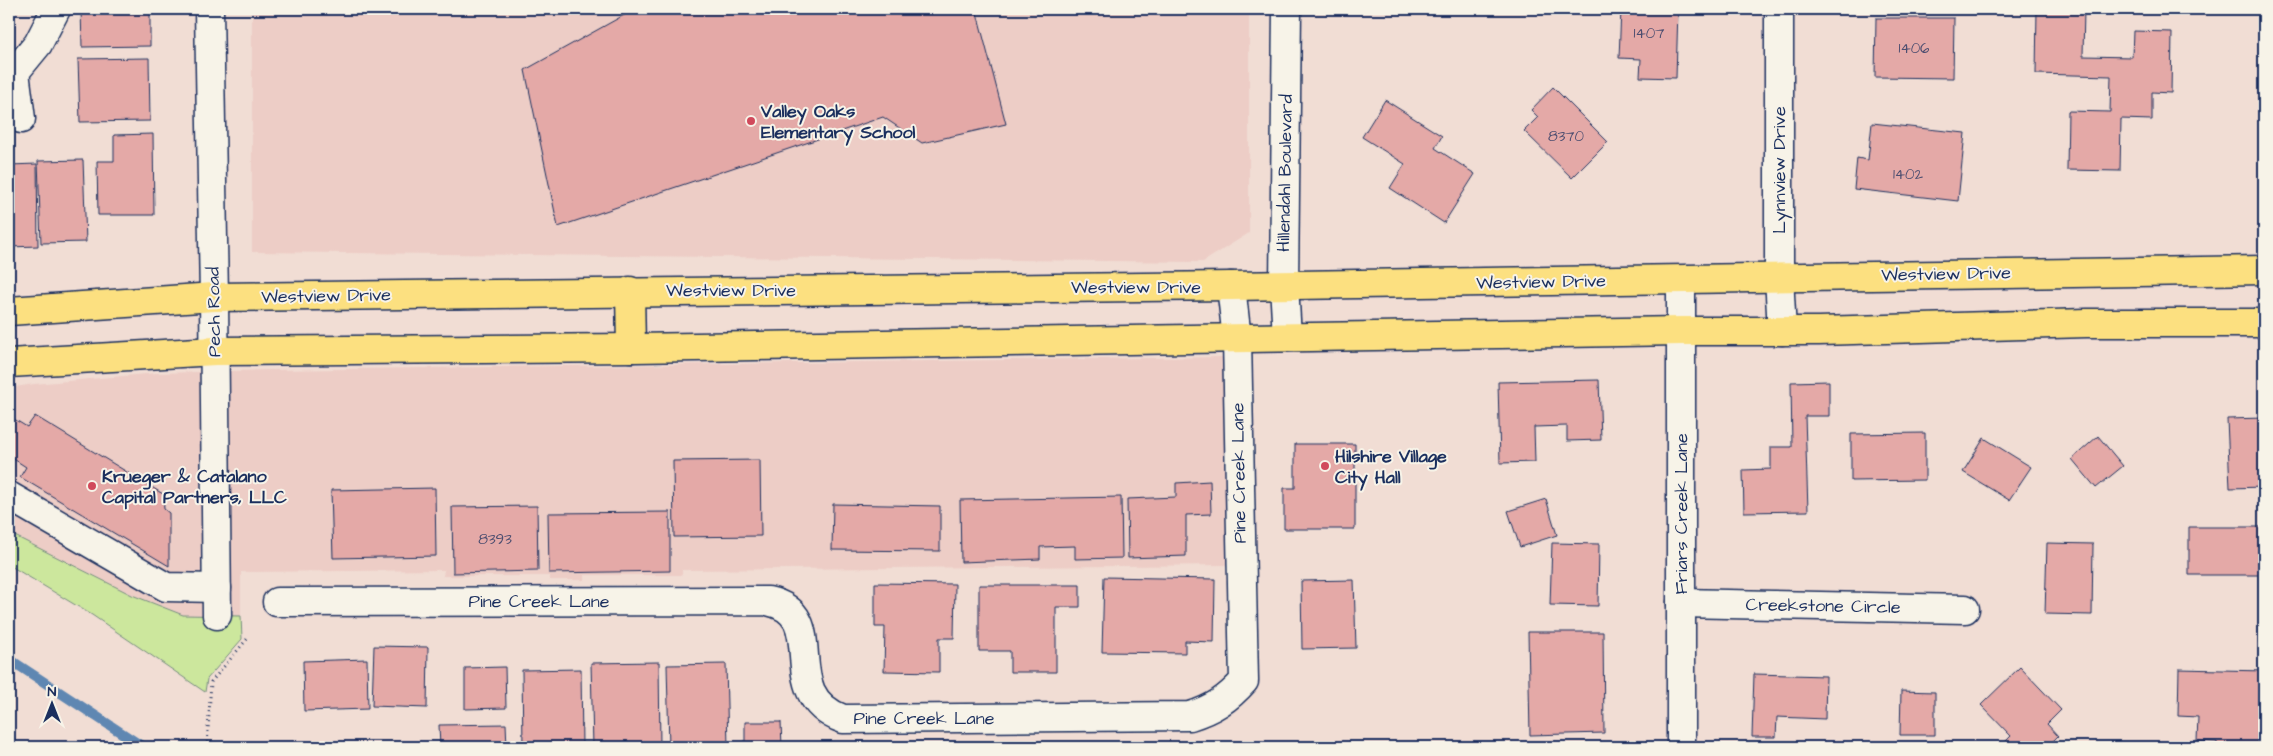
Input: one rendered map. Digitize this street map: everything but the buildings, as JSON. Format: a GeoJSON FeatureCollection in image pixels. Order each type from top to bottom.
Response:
{"type":"FeatureCollection","features":[{"type":"Feature","properties":{"kind":"main road","name":"Westview Drive"},"geometry":{"type":"LineString","coordinates":[[9,312],[214,297],[630,291],[1231,286],[2264,270]]}},
{"type":"Feature","properties":{"kind":"main road"},"geometry":{"type":"LineString","coordinates":[[630,291],[631,348]]}},
{"type":"Feature","properties":{"kind":"main road"},"geometry":{"type":"LineString","coordinates":[[9,362],[215,351],[631,348],[1782,331],[2087,323],[2264,323]]}},
{"type":"Feature","properties":{"kind":"street"},"geometry":{"type":"LineString","coordinates":[[21,120],[12,70],[38,44],[56,9]]}},
{"type":"Feature","properties":{"kind":"street","name":"Pech Road"},"geometry":{"type":"LineString","coordinates":[[9,496],[166,587],[217,602],[209,9]]}},
{"type":"Feature","properties":{"kind":"street","name":"Hillendahl Boulevard"},"geometry":{"type":"LineString","coordinates":[[1287,337],[1284,285],[1288,9]]}},
{"type":"Feature","properties":{"kind":"street","name":"Lynnview Drive"},"geometry":{"type":"LineString","coordinates":[[1779,9],[1779,277],[1782,331]]}},
{"type":"Feature","properties":{"kind":"street","name":"Friars Creek Lane"},"geometry":{"type":"LineString","coordinates":[[1680,747],[1681,280]]}},
{"type":"Feature","properties":{"kind":"street","name":"Pine Creek Lane"},"geometry":{"type":"LineString","coordinates":[[277,602],[768,601],[780,603],[791,610],[798,623],[802,638],[807,687],[815,701],[828,713],[843,719],[1190,716],[1208,710],[1223,702],[1244,681],[1236,339],[1231,286]]}},
{"type":"Feature","properties":{"kind":"street","name":"Creekstone Circle"},"geometry":{"type":"LineString","coordinates":[[1681,603],[1965,609]]}},
{"type":"Feature","properties":{"kind":"path"},"geometry":{"type":"LineString","coordinates":[[207,747],[211,682],[248,638]]}},
{"type":"Feature","properties":{"kind":"shaded area","name":"Valley Oaks Elementary School"},"geometry":{"type":"Polygon","coordinates":[[[252,9],[1249,9],[1249,233],[1203,262],[252,252],[252,9]]]}},
{"type":"Feature","properties":{"kind":"shaded area"},"geometry":{"type":"Polygon","coordinates":[[[1224,357],[1228,565],[682,570],[682,575],[584,575],[584,580],[550,580],[550,576],[443,576],[444,570],[241,572],[241,616],[183,615],[132,595],[9,533],[9,388],[34,384],[157,373],[271,370],[1224,357]]]}},
{"type":"Feature","properties":{"kind":"green space"},"geometry":{"type":"Polygon","coordinates":[[[9,533],[132,595],[183,615],[241,616],[242,639],[207,679],[205,692],[92,615],[9,565],[9,533]]]}},
{"type":"Feature","properties":{"kind":"waterway"},"geometry":{"type":"LineString","coordinates":[[9,659],[143,747]]}},
{"type":"Feature","properties":{"kind":"place","name":"Valley Oaks Elementary School"},"geometry":{"type":"Point","coordinates":[751,121]}},
{"type":"Feature","properties":{"kind":"place","name":"Hilshire Village City Hall"},"geometry":{"type":"Point","coordinates":[1325,466]}},
{"type":"Feature","properties":{"kind":"place","name":"Krueger & Catalano Capital Partners, LLC"},"geometry":{"type":"Point","coordinates":[92,486]}}]}
